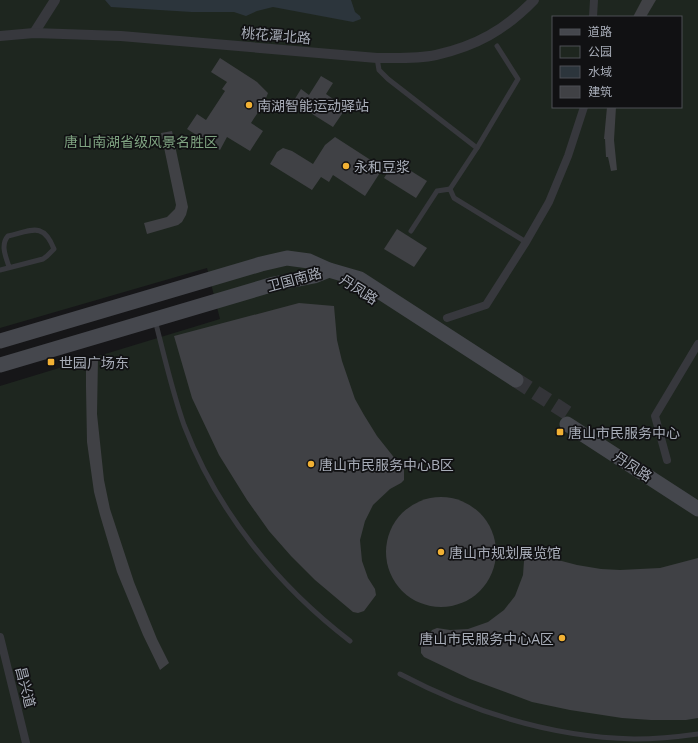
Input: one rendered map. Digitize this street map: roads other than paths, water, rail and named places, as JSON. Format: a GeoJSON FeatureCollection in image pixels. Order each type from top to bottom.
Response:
{"type":"FeatureCollection","features":[{"type":"Feature","properties":{"kind":"main road","name":"卫国南路"},"geometry":{"type":"LineString","coordinates":[[0,341],[261,264],[288,258],[309,261],[329,270]]}},
{"type":"Feature","properties":{"kind":"main road","name":"卫国南路"},"geometry":{"type":"LineString","coordinates":[[0,365],[155,318],[274,284],[314,276],[329,270]]}},
{"type":"Feature","properties":{"kind":"main road","name":"丹凤路"},"geometry":{"type":"LineString","coordinates":[[329,270],[514,384]]}},
{"type":"Feature","properties":{"kind":"main road","name":"丹凤路"},"geometry":{"type":"LineString","coordinates":[[698,499],[570,420],[698,509]]}},
{"type":"Feature","properties":{"kind":"street"},"geometry":{"type":"LineString","coordinates":[[34,33],[55,0]]}},
{"type":"Feature","properties":{"kind":"street","name":"桃花潭北路"},"geometry":{"type":"LineString","coordinates":[[0,36],[34,33],[122,36],[377,58],[404,58],[435,55],[486,38],[506,25],[534,0]]}},
{"type":"Feature","properties":{"kind":"street"},"geometry":{"type":"LineString","coordinates":[[593,16],[594,0]]}},
{"type":"Feature","properties":{"kind":"street"},"geometry":{"type":"LineString","coordinates":[[447,318],[486,305],[546,208],[571,150],[584,108]]}},
{"type":"Feature","properties":{"kind":"street"},"geometry":{"type":"LineString","coordinates":[[667,460],[655,416],[698,344]]}},
{"type":"Feature","properties":{"kind":"street","name":"昌兴道"},"geometry":{"type":"LineString","coordinates":[[0,637],[26,743]]}},
{"type":"Feature","properties":{"kind":"lane"},"geometry":{"type":"LineString","coordinates":[[411,231],[437,191],[450,189],[477,148],[518,79],[497,46]]}},
{"type":"Feature","properties":{"kind":"lane"},"geometry":{"type":"LineString","coordinates":[[377,58],[380,70],[388,79],[477,148]]}},
{"type":"Feature","properties":{"kind":"lane"},"geometry":{"type":"LineString","coordinates":[[450,189],[454,198],[526,242]]}},
{"type":"Feature","properties":{"kind":"lane"},"geometry":{"type":"LineString","coordinates":[[0,270],[47,256],[54,249],[50,238],[36,229],[8,236],[3,245],[9,267]]}},
{"type":"Feature","properties":{"kind":"lane"},"geometry":{"type":"LineString","coordinates":[[155,318],[167,368],[184,425],[197,456],[226,509],[246,537],[287,585],[305,604],[350,641]]}},
{"type":"Feature","properties":{"kind":"lane"},"geometry":{"type":"LineString","coordinates":[[400,674],[456,701],[480,710],[540,727],[574,734],[634,739],[668,738],[698,734]]}},
{"type":"Feature","properties":{"kind":"water"},"geometry":{"type":"Polygon","coordinates":[[[105,0],[351,0],[355,12],[361,19],[353,22],[273,7],[257,11],[246,16],[234,12],[192,12],[111,7],[105,0]]]}},
{"type":"Feature","properties":{"kind":"tunnel"},"geometry":{"type":"LineString","coordinates":[[516,380],[572,416]]}},
{"type":"Feature","properties":{"kind":"place","name":"南湖智能运动驿站"},"geometry":{"type":"Point","coordinates":[249,105]}},
{"type":"Feature","properties":{"kind":"place","name":"永和豆浆"},"geometry":{"type":"Point","coordinates":[346,166]}},
{"type":"Feature","properties":{"kind":"place","name":"世园广场东"},"geometry":{"type":"Point","coordinates":[51,362]}},
{"type":"Feature","properties":{"kind":"place","name":"唐山市民服务中心"},"geometry":{"type":"Point","coordinates":[560,432]}},
{"type":"Feature","properties":{"kind":"place","name":"唐山市民服务中心B区"},"geometry":{"type":"Point","coordinates":[311,464]}},
{"type":"Feature","properties":{"kind":"place","name":"唐山市规划展览馆"},"geometry":{"type":"Point","coordinates":[441,552]}},
{"type":"Feature","properties":{"kind":"place","name":"唐山市民服务中心A区"},"geometry":{"type":"Point","coordinates":[562,638]}},
{"type":"Feature","properties":{"kind":"park label","name":"唐山南湖省级风景名胜区"},"geometry":{"type":"Point","coordinates":[141,141]}}]}
